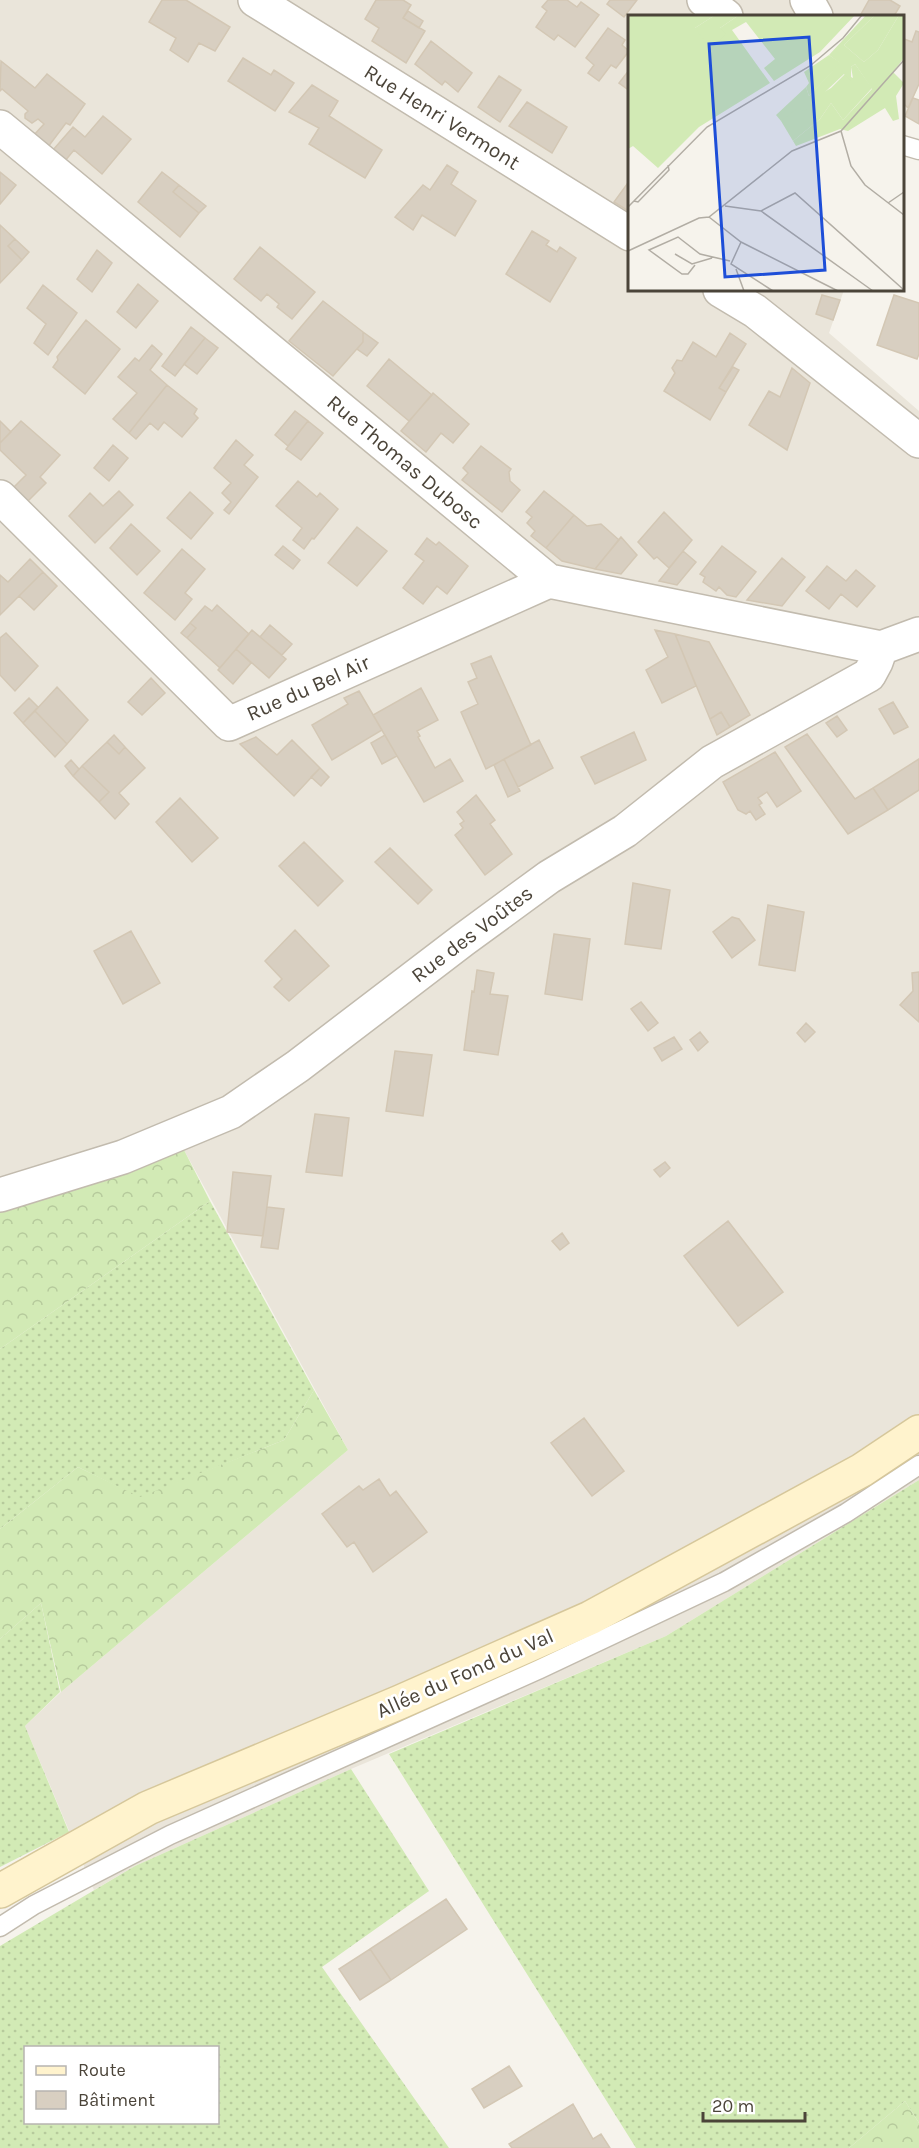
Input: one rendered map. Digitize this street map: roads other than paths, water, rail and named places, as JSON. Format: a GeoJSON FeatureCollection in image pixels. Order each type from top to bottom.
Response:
{"type":"FeatureCollection","features":[{"type":"Feature","properties":{"kind":"street","name":"Rue Henri Vermont"},"geometry":{"type":"LineString","coordinates":[[255,0],[628,233]]}},
{"type":"Feature","properties":{"kind":"street"},"geometry":{"type":"LineString","coordinates":[[704,0],[725,15]]}},
{"type":"Feature","properties":{"kind":"street"},"geometry":{"type":"LineString","coordinates":[[807,0],[815,15]]}},
{"type":"Feature","properties":{"kind":"street","name":"Rue Thomas Dubosc"},"geometry":{"type":"LineString","coordinates":[[0,127],[549,581],[881,648]]}},
{"type":"Feature","properties":{"kind":"street"},"geometry":{"type":"LineString","coordinates":[[724,291],[762,300],[919,441]]}},
{"type":"Feature","properties":{"kind":"street","name":"Rue du Bel Air"},"geometry":{"type":"LineString","coordinates":[[0,497],[229,724],[549,581]]}},
{"type":"Feature","properties":{"kind":"street"},"geometry":{"type":"LineString","coordinates":[[881,648],[919,634]]}},
{"type":"Feature","properties":{"kind":"street","name":"Rue des Voûtes"},"geometry":{"type":"LineString","coordinates":[[0,1195],[123,1157],[231,1112],[298,1066],[549,877],[625,831],[712,762],[869,675],[881,648]]}},
{"type":"Feature","properties":{"kind":"street","name":"Allée du Fond du Val"},"geometry":{"type":"LineString","coordinates":[[0,1891],[148,1808],[400,1702],[590,1618],[862,1470],[919,1432]]}},
{"type":"Feature","properties":{"kind":"lane"},"geometry":{"type":"LineString","coordinates":[[904,146],[919,150]]}},
{"type":"Feature","properties":{"kind":"lane"},"geometry":{"type":"LineString","coordinates":[[0,1927],[34,1905],[170,1835],[540,1669],[724,1582],[846,1513],[919,1465]]}}]}
